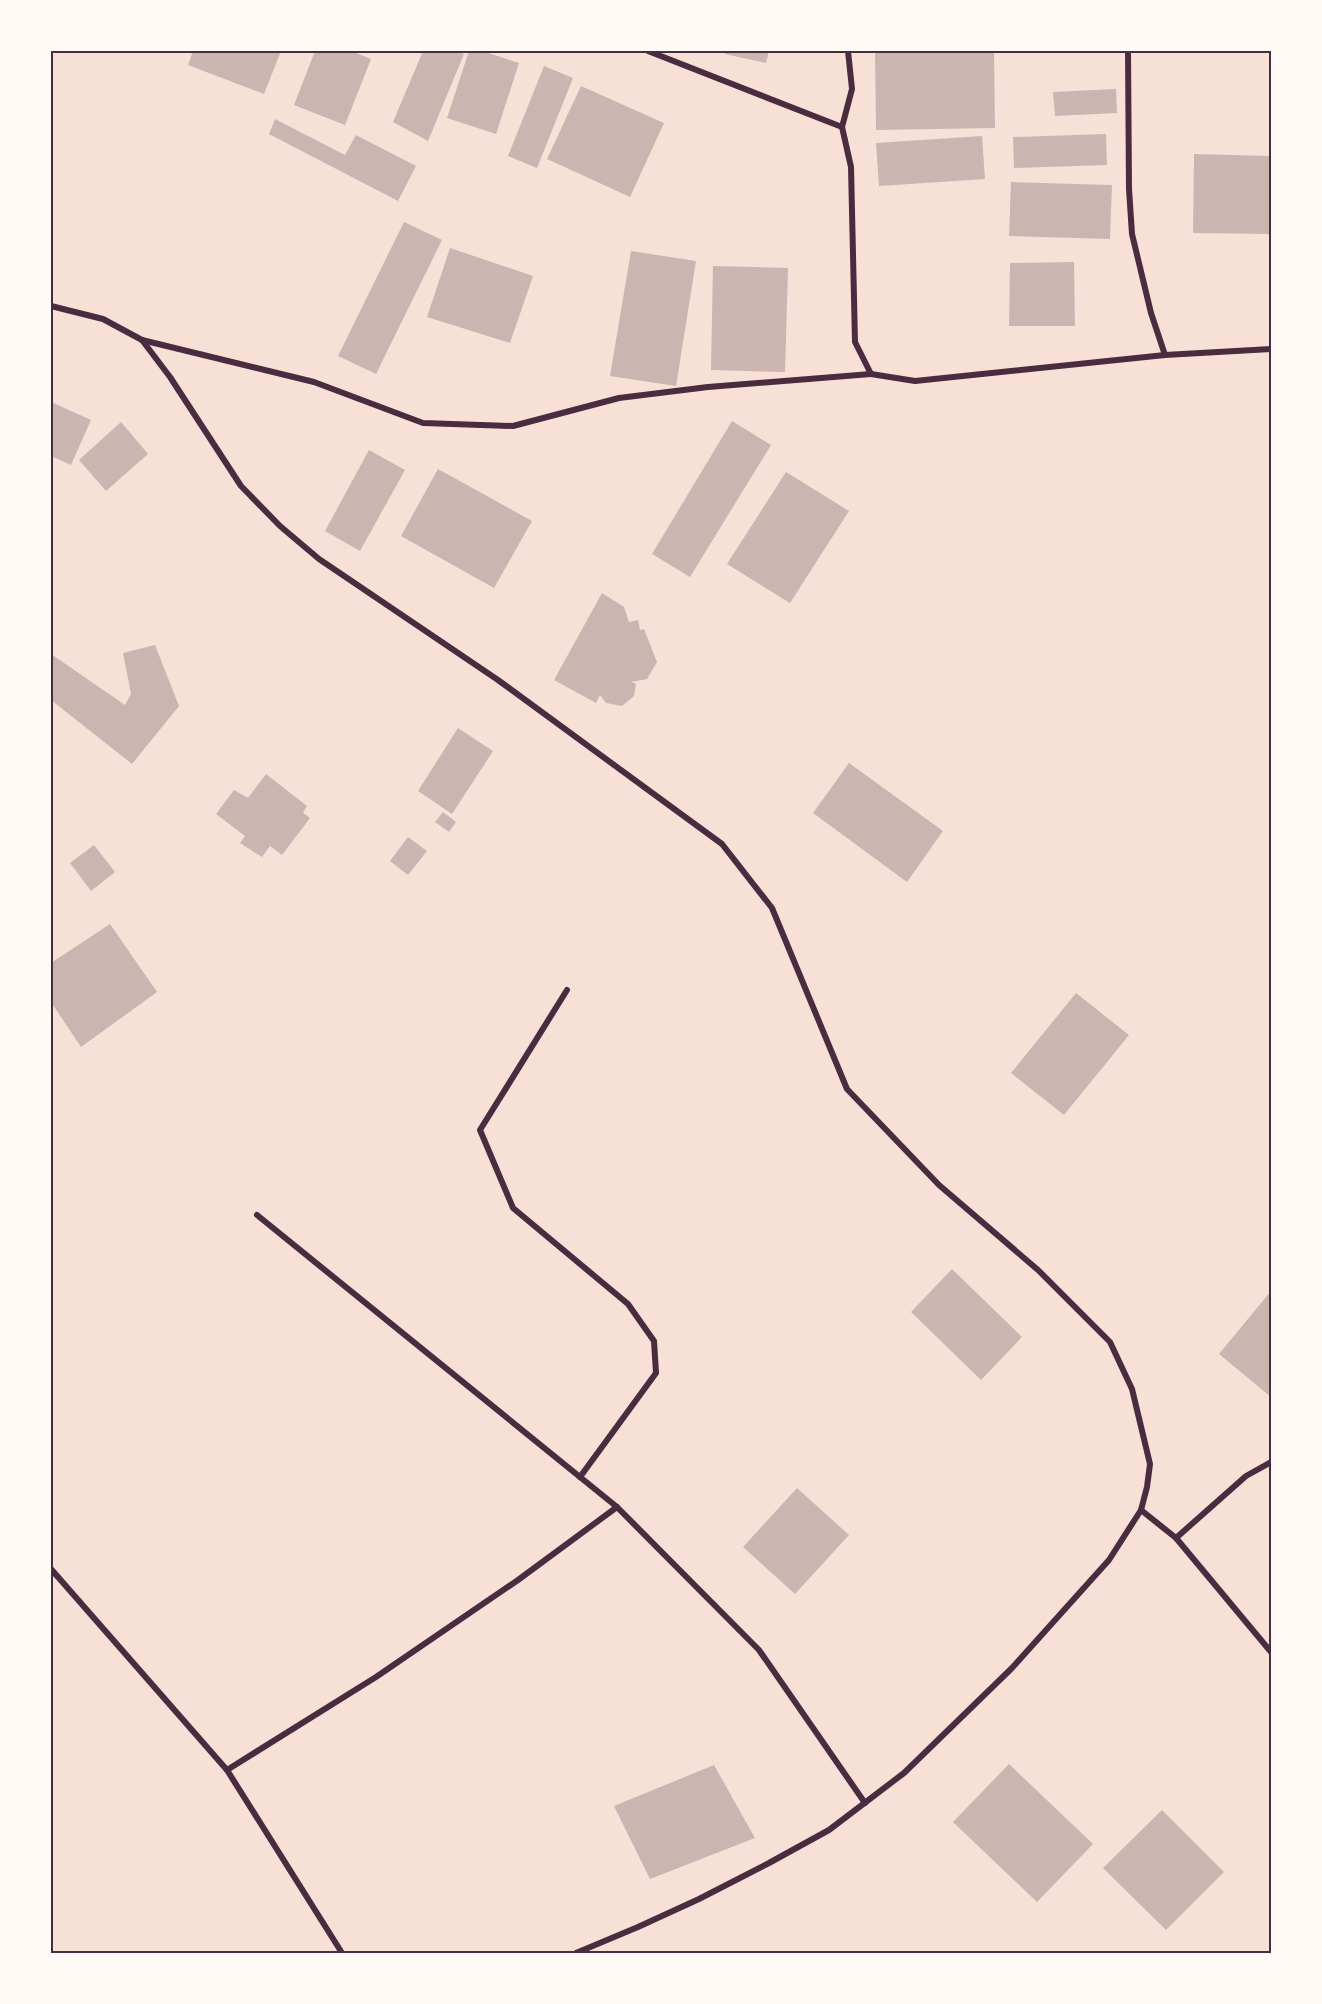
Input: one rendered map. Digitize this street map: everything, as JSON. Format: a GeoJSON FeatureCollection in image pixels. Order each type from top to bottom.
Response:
{"type":"FeatureCollection","features":[{"type":"Feature","properties":{"kind":"street"},"geometry":{"type":"LineString","coordinates":[[648,51],[842,127]]}},
{"type":"Feature","properties":{"kind":"street"},"geometry":{"type":"LineString","coordinates":[[848,51],[852,89],[842,127],[851,167],[855,342],[871,374]]}},
{"type":"Feature","properties":{"kind":"street"},"geometry":{"type":"LineString","coordinates":[[1128,51],[1129,189],[1132,234],[1151,313],[1165,355]]}},
{"type":"Feature","properties":{"kind":"street"},"geometry":{"type":"LineString","coordinates":[[51,306],[103,319],[142,340],[314,382],[423,423],[513,426],[619,398],[708,387],[871,374],[915,381],[1165,355],[1271,349]]}},
{"type":"Feature","properties":{"kind":"street"},"geometry":{"type":"LineString","coordinates":[[142,340],[170,377],[241,486],[280,526],[319,560],[498,680],[722,844],[772,908],[847,1089],[939,1185],[1038,1270],[1110,1342],[1132,1389],[1150,1464],[1148,1487],[1141,1510],[1109,1560],[1012,1668],[904,1773],[829,1830],[770,1863],[638,1927],[576,1953]]}},
{"type":"Feature","properties":{"kind":"street"},"geometry":{"type":"LineString","coordinates":[[567,990],[480,1130],[513,1208],[628,1305],[654,1341],[656,1373],[580,1477]]}},
{"type":"Feature","properties":{"kind":"street"},"geometry":{"type":"LineString","coordinates":[[257,1215],[617,1507],[759,1650],[865,1803]]}},
{"type":"Feature","properties":{"kind":"street"},"geometry":{"type":"LineString","coordinates":[[1176,1538],[1246,1476],[1271,1462]]}},
{"type":"Feature","properties":{"kind":"street"},"geometry":{"type":"LineString","coordinates":[[227,1770],[376,1677],[518,1580],[617,1507]]}},
{"type":"Feature","properties":{"kind":"street"},"geometry":{"type":"LineString","coordinates":[[1141,1510],[1176,1538],[1271,1652]]}},
{"type":"Feature","properties":{"kind":"street"},"geometry":{"type":"LineString","coordinates":[[51,1569],[227,1770],[342,1953]]}},
{"type":"Feature","properties":{"kind":"building"},"geometry":{"type":"Polygon","coordinates":[[[193,51],[281,51],[264,94],[188,65],[193,51]]]}},
{"type":"Feature","properties":{"kind":"building"},"geometry":{"type":"Polygon","coordinates":[[[315,51],[351,51],[371,59],[345,125],[294,105],[315,51]]]}},
{"type":"Feature","properties":{"kind":"building"},"geometry":{"type":"Polygon","coordinates":[[[423,51],[454,51],[464,54],[428,141],[393,122],[423,51]]]}},
{"type":"Feature","properties":{"kind":"building"},"geometry":{"type":"Polygon","coordinates":[[[469,51],[482,51],[519,63],[496,134],[447,118],[469,51]]]}},
{"type":"Feature","properties":{"kind":"building"},"geometry":{"type":"Polygon","coordinates":[[[725,51],[769,51],[766,63],[725,54],[725,51]]]}},
{"type":"Feature","properties":{"kind":"building"},"geometry":{"type":"Polygon","coordinates":[[[875,51],[994,51],[995,128],[876,130],[875,51]]]}},
{"type":"Feature","properties":{"kind":"building"},"geometry":{"type":"Polygon","coordinates":[[[544,66],[573,78],[537,168],[508,156],[544,66]]]}},
{"type":"Feature","properties":{"kind":"building"},"geometry":{"type":"Polygon","coordinates":[[[581,86],[664,123],[630,197],[547,159],[581,86]]]}},
{"type":"Feature","properties":{"kind":"building"},"geometry":{"type":"Polygon","coordinates":[[[1116,89],[1117,113],[1055,116],[1053,92],[1116,89]]]}},
{"type":"Feature","properties":{"kind":"building"},"geometry":{"type":"Polygon","coordinates":[[[275,119],[345,155],[356,135],[416,166],[398,201],[269,134],[275,119]]]}},
{"type":"Feature","properties":{"kind":"building"},"geometry":{"type":"Polygon","coordinates":[[[1106,134],[1107,165],[1014,168],[1013,137],[1106,134]]]}},
{"type":"Feature","properties":{"kind":"building"},"geometry":{"type":"Polygon","coordinates":[[[982,136],[985,179],[879,186],[876,143],[982,136]]]}},
{"type":"Feature","properties":{"kind":"building"},"geometry":{"type":"Polygon","coordinates":[[[1194,154],[1271,156],[1271,234],[1193,233],[1194,154]]]}},
{"type":"Feature","properties":{"kind":"building"},"geometry":{"type":"Polygon","coordinates":[[[1011,182],[1112,185],[1110,239],[1009,236],[1011,182]]]}},
{"type":"Feature","properties":{"kind":"building"},"geometry":{"type":"Polygon","coordinates":[[[404,222],[442,240],[376,374],[338,356],[404,222]]]}},
{"type":"Feature","properties":{"kind":"building"},"geometry":{"type":"Polygon","coordinates":[[[450,248],[533,276],[510,343],[427,317],[450,248]]]}},
{"type":"Feature","properties":{"kind":"building"},"geometry":{"type":"Polygon","coordinates":[[[631,251],[696,261],[676,386],[610,376],[631,251]]]}},
{"type":"Feature","properties":{"kind":"building"},"geometry":{"type":"Polygon","coordinates":[[[1074,262],[1075,326],[1009,326],[1010,263],[1074,262]]]}},
{"type":"Feature","properties":{"kind":"building"},"geometry":{"type":"Polygon","coordinates":[[[713,266],[788,268],[785,372],[711,370],[713,266]]]}},
{"type":"Feature","properties":{"kind":"building"},"geometry":{"type":"Polygon","coordinates":[[[51,402],[91,420],[71,465],[51,456],[51,402]]]}},
{"type":"Feature","properties":{"kind":"building"},"geometry":{"type":"Polygon","coordinates":[[[732,421],[771,445],[690,577],[652,554],[732,421]]]}},
{"type":"Feature","properties":{"kind":"building"},"geometry":{"type":"Polygon","coordinates":[[[121,422],[148,454],[106,491],[79,460],[121,422]]]}},
{"type":"Feature","properties":{"kind":"building"},"geometry":{"type":"Polygon","coordinates":[[[369,450],[405,470],[360,551],[325,531],[369,450]]]}},
{"type":"Feature","properties":{"kind":"building"},"geometry":{"type":"Polygon","coordinates":[[[438,469],[532,521],[494,588],[401,536],[438,469]]]}},
{"type":"Feature","properties":{"kind":"building"},"geometry":{"type":"Polygon","coordinates":[[[786,472],[849,511],[790,603],[727,564],[786,472]]]}},
{"type":"Feature","properties":{"kind":"building"},"geometry":{"type":"Polygon","coordinates":[[[602,593],[624,607],[629,622],[638,620],[640,630],[644,629],[657,662],[647,679],[631,682],[636,684],[634,696],[622,706],[606,703],[600,695],[596,703],[554,680],[602,593]]]}},
{"type":"Feature","properties":{"kind":"building"},"geometry":{"type":"Polygon","coordinates":[[[155,645],[179,706],[132,764],[51,700],[51,654],[125,705],[131,694],[123,653],[155,645]]]}},
{"type":"Feature","properties":{"kind":"building"},"geometry":{"type":"Polygon","coordinates":[[[458,728],[493,751],[452,814],[418,791],[458,728]]]}},
{"type":"Feature","properties":{"kind":"building"},"geometry":{"type":"Polygon","coordinates":[[[849,763],[943,831],[907,882],[813,813],[849,763]]]}},
{"type":"Feature","properties":{"kind":"building"},"geometry":{"type":"Polygon","coordinates":[[[266,774],[307,806],[303,813],[310,818],[282,855],[270,846],[262,857],[240,843],[245,836],[216,814],[234,790],[248,798],[266,774]]]}},
{"type":"Feature","properties":{"kind":"building"},"geometry":{"type":"Polygon","coordinates":[[[443,812],[456,822],[449,832],[435,822],[443,812]]]}},
{"type":"Feature","properties":{"kind":"building"},"geometry":{"type":"Polygon","coordinates":[[[408,837],[427,851],[408,875],[390,861],[408,837]]]}},
{"type":"Feature","properties":{"kind":"building"},"geometry":{"type":"Polygon","coordinates":[[[94,845],[115,872],[91,891],[70,863],[94,845]]]}},
{"type":"Feature","properties":{"kind":"building"},"geometry":{"type":"Polygon","coordinates":[[[110,924],[157,992],[81,1047],[51,1002],[51,963],[110,924]]]}},
{"type":"Feature","properties":{"kind":"building"},"geometry":{"type":"Polygon","coordinates":[[[1076,993],[1129,1035],[1064,1115],[1011,1073],[1076,993]]]}},
{"type":"Feature","properties":{"kind":"building"},"geometry":{"type":"Polygon","coordinates":[[[952,1269],[1022,1337],[981,1380],[911,1312],[952,1269]]]}},
{"type":"Feature","properties":{"kind":"building"},"geometry":{"type":"Polygon","coordinates":[[[1271,1291],[1271,1397],[1219,1354],[1271,1291]]]}},
{"type":"Feature","properties":{"kind":"building"},"geometry":{"type":"Polygon","coordinates":[[[797,1488],[849,1535],[795,1594],[743,1547],[797,1488]]]}},
{"type":"Feature","properties":{"kind":"building"},"geometry":{"type":"Polygon","coordinates":[[[1009,1764],[1093,1844],[1037,1902],[953,1822],[1009,1764]]]}},
{"type":"Feature","properties":{"kind":"building"},"geometry":{"type":"Polygon","coordinates":[[[714,1765],[755,1838],[650,1879],[614,1806],[714,1765]]]}},
{"type":"Feature","properties":{"kind":"building"},"geometry":{"type":"Polygon","coordinates":[[[1162,1810],[1224,1872],[1166,1930],[1103,1868],[1162,1810]]]}}]}
